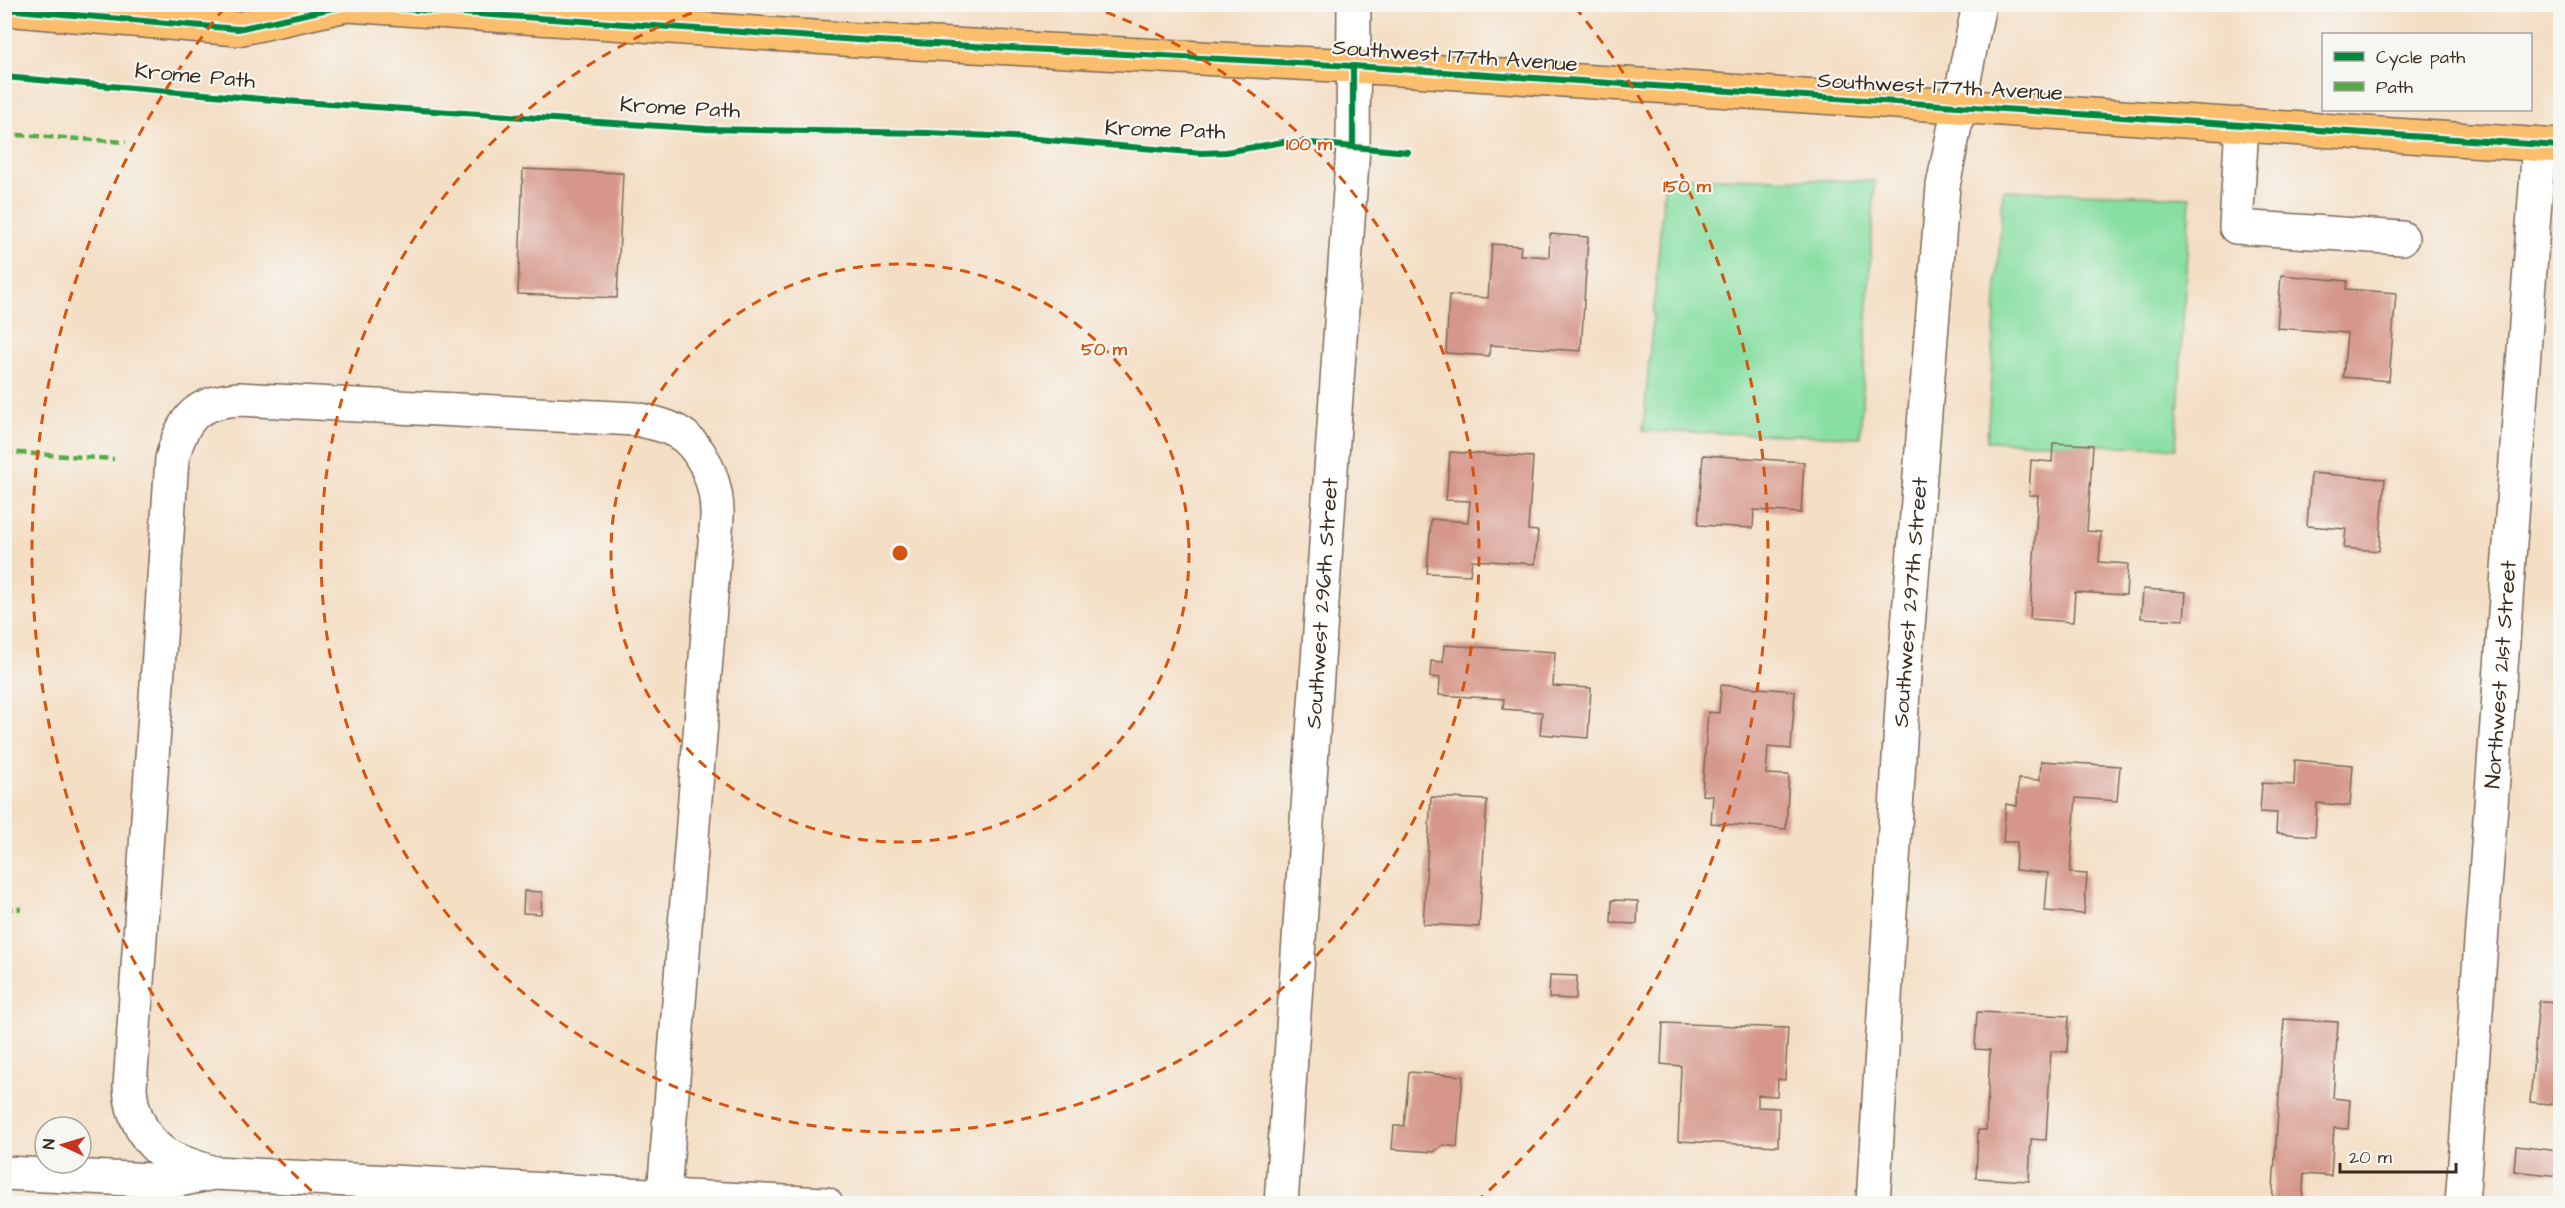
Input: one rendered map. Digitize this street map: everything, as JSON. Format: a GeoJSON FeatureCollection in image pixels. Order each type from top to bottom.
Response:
{"type":"FeatureCollection","features":[{"type":"Feature","properties":{"kind":"highway","name":"Southwest 177th Avenue"},"geometry":{"type":"LineString","coordinates":[[4,9],[238,29],[346,5],[858,40],[1353,66],[2550,145]]}},
{"type":"Feature","properties":{"kind":"street","name":"Southwest 296th Street"},"geometry":{"type":"LineString","coordinates":[[1281,1203],[1351,171],[1354,4]]}},
{"type":"Feature","properties":{"kind":"street","name":"Southwest 297th Street"},"geometry":{"type":"LineString","coordinates":[[1873,1203],[1905,666],[1943,186],[1979,4]]}},
{"type":"Feature","properties":{"kind":"street"},"geometry":{"type":"LineString","coordinates":[[2242,124],[2236,227],[2402,238]]}},
{"type":"Feature","properties":{"kind":"street","name":"Northwest 21st Street"},"geometry":{"type":"LineString","coordinates":[[2462,1203],[2550,145]]}},
{"type":"Feature","properties":{"kind":"street"},"geometry":{"type":"LineString","coordinates":[[213,1173],[170,1157],[149,1138],[139,1125],[130,1104],[130,1087],[172,459],[184,424],[196,411],[208,403],[239,399],[636,419],[668,428],[684,437],[697,451],[707,470],[717,501],[717,518],[664,1194]]}},
{"type":"Feature","properties":{"kind":"street"},"geometry":{"type":"LineString","coordinates":[[4,1173],[173,1181],[213,1173],[826,1203]]}},
{"type":"Feature","properties":{"kind":"green space"},"geometry":{"type":"Polygon","coordinates":[[[1665,177],[1875,181],[1860,437],[1643,431],[1665,177]]]}},
{"type":"Feature","properties":{"kind":"green space"},"geometry":{"type":"Polygon","coordinates":[[[2003,190],[2190,197],[2176,448],[1987,441],[2003,190]]]}},
{"type":"Feature","properties":{"kind":"building"},"geometry":{"type":"Polygon","coordinates":[[[523,169],[623,173],[617,298],[518,294],[523,169]]]}},
{"type":"Feature","properties":{"kind":"building"},"geometry":{"type":"Polygon","coordinates":[[[1550,234],[1588,237],[1581,351],[1490,345],[1489,356],[1446,353],[1449,295],[1488,298],[1492,244],[1521,246],[1520,255],[1549,257],[1550,234]]]}},
{"type":"Feature","properties":{"kind":"building"},"geometry":{"type":"Polygon","coordinates":[[[2281,275],[2347,281],[2346,289],[2396,293],[2389,381],[2343,377],[2347,333],[2277,328],[2281,275]]]}},
{"type":"Feature","properties":{"kind":"building"},"geometry":{"type":"Polygon","coordinates":[[[2053,443],[2093,445],[2087,531],[2101,532],[2099,562],[2128,564],[2126,595],[2075,592],[2073,622],[2030,619],[2038,495],[2029,495],[2031,460],[2052,462],[2053,443]]]}},
{"type":"Feature","properties":{"kind":"building"},"geometry":{"type":"Polygon","coordinates":[[[1450,452],[1533,457],[1528,530],[1538,531],[1535,564],[1472,560],[1470,575],[1427,573],[1431,519],[1468,522],[1470,501],[1446,500],[1450,452]]]}},
{"type":"Feature","properties":{"kind":"building"},"geometry":{"type":"Polygon","coordinates":[[[1703,455],[1804,462],[1801,513],[1754,510],[1753,528],[1698,525],[1703,455]]]}},
{"type":"Feature","properties":{"kind":"building"},"geometry":{"type":"Polygon","coordinates":[[[2311,473],[2385,479],[2379,551],[2344,548],[2346,529],[2307,526],[2311,473]]]}},
{"type":"Feature","properties":{"kind":"building"},"geometry":{"type":"Polygon","coordinates":[[[2143,589],[2186,592],[2184,620],[2141,618],[2143,589]]]}},
{"type":"Feature","properties":{"kind":"building"},"geometry":{"type":"Polygon","coordinates":[[[1444,645],[1555,652],[1553,686],[1591,688],[1588,738],[1540,734],[1542,712],[1503,709],[1504,699],[1439,695],[1440,678],[1430,677],[1431,661],[1443,662],[1444,645]]]}},
{"type":"Feature","properties":{"kind":"building"},"geometry":{"type":"Polygon","coordinates":[[[1721,685],[1795,691],[1791,749],[1768,747],[1766,774],[1789,775],[1786,829],[1711,823],[1713,796],[1702,795],[1708,712],[1719,713],[1721,685]]]}},
{"type":"Feature","properties":{"kind":"building"},"geometry":{"type":"Polygon","coordinates":[[[2295,760],[2353,765],[2350,806],[2317,803],[2315,836],[2276,833],[2277,813],[2260,812],[2262,783],[2294,785],[2295,760]]]}},
{"type":"Feature","properties":{"kind":"building"},"geometry":{"type":"Polygon","coordinates":[[[2041,761],[2120,766],[2117,801],[2076,798],[2070,873],[2087,874],[2084,914],[2045,911],[2048,873],[2015,870],[2017,842],[2003,842],[2006,804],[2017,806],[2018,779],[2040,780],[2041,761]]]}},
{"type":"Feature","properties":{"kind":"building"},"geometry":{"type":"Polygon","coordinates":[[[1431,797],[1487,800],[1479,927],[1423,924],[1431,797]]]}},
{"type":"Feature","properties":{"kind":"building"},"geometry":{"type":"Polygon","coordinates":[[[524,891],[542,892],[541,914],[523,913],[524,891]]]}},
{"type":"Feature","properties":{"kind":"building"},"geometry":{"type":"Polygon","coordinates":[[[1612,900],[1638,901],[1637,924],[1611,923],[1612,900]]]}},
{"type":"Feature","properties":{"kind":"building"},"geometry":{"type":"Polygon","coordinates":[[[1550,975],[1577,976],[1576,999],[1549,998],[1550,975]]]}},
{"type":"Feature","properties":{"kind":"building"},"geometry":{"type":"Polygon","coordinates":[[[2539,1001],[2560,1002],[2558,1105],[2530,1102],[2539,1001]]]}},
{"type":"Feature","properties":{"kind":"building"},"geometry":{"type":"Polygon","coordinates":[[[1977,1012],[2069,1016],[2067,1052],[2051,1051],[2046,1140],[2031,1139],[2029,1181],[1976,1178],[1978,1130],[1986,1130],[1990,1050],[1975,1049],[1977,1012]]]}},
{"type":"Feature","properties":{"kind":"building"},"geometry":{"type":"Polygon","coordinates":[[[2284,1019],[2338,1022],[2333,1098],[2350,1100],[2348,1129],[2334,1128],[2331,1176],[2304,1174],[2302,1204],[2272,1204],[2284,1019]]]}},
{"type":"Feature","properties":{"kind":"building"},"geometry":{"type":"Polygon","coordinates":[[[1663,1023],[1788,1028],[1785,1080],[1778,1079],[1777,1096],[1758,1095],[1758,1107],[1779,1108],[1778,1146],[1678,1141],[1681,1066],[1661,1064],[1663,1023]]]}},
{"type":"Feature","properties":{"kind":"building"},"geometry":{"type":"Polygon","coordinates":[[[1409,1072],[1463,1076],[1457,1147],[1443,1145],[1434,1152],[1392,1149],[1394,1126],[1404,1126],[1409,1072]]]}},
{"type":"Feature","properties":{"kind":"building"},"geometry":{"type":"Polygon","coordinates":[[[2516,1146],[2560,1151],[2560,1176],[2514,1171],[2516,1146]]]}},
{"type":"Feature","properties":{"kind":"marked path"},"geometry":{"type":"LineString","coordinates":[[4,134],[126,142]]}},
{"type":"Feature","properties":{"kind":"marked path"},"geometry":{"type":"LineString","coordinates":[[4,452],[114,459]]}},
{"type":"Feature","properties":{"kind":"marked path"},"geometry":{"type":"LineString","coordinates":[[4,908],[21,909]]}},
{"type":"Feature","properties":{"kind":"cycle path"},"geometry":{"type":"LineString","coordinates":[[4,9],[238,29],[347,5],[858,40],[1353,66],[2560,146]]}},
{"type":"Feature","properties":{"kind":"cycle path"},"geometry":{"type":"LineString","coordinates":[[1353,66],[1353,147]]}},
{"type":"Feature","properties":{"kind":"cycle path","name":"Krome Path"},"geometry":{"type":"LineString","coordinates":[[4,77],[285,101],[706,129],[1013,137],[1202,153],[1226,152],[1289,141],[1408,152]]}}]}
